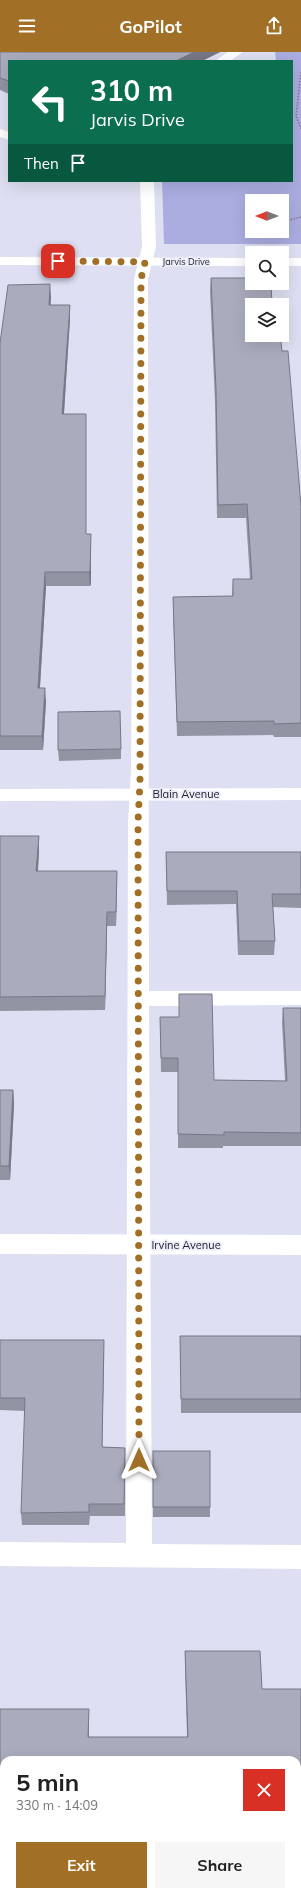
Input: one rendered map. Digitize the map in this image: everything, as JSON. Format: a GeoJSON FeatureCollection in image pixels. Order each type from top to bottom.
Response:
{"type":"FeatureCollection","features":[{"type":"Feature","properties":{"kind":"street","name":"Jarvis Drive"},"geometry":{"type":"LineString","coordinates":[[0,261],[245,262]]}},
{"type":"Feature","properties":{"kind":"street"},"geometry":{"type":"LineString","coordinates":[[289,262],[301,262]]}},
{"type":"Feature","properties":{"kind":"street","name":"Blain Avenue"},"geometry":{"type":"LineString","coordinates":[[0,795],[140,793],[301,794]]}},
{"type":"Feature","properties":{"kind":"street","name":"Irvine Avenue"},"geometry":{"type":"LineString","coordinates":[[0,1244],[301,1245]]}},
{"type":"Feature","properties":{"kind":"lane"},"geometry":{"type":"LineString","coordinates":[[222,60],[237,52]]}},
{"type":"Feature","properties":{"kind":"lane"},"geometry":{"type":"LineString","coordinates":[[139,1556],[138,822],[140,793],[141,279],[149,247],[147,182]]}},
{"type":"Feature","properties":{"kind":"lane"},"geometry":{"type":"LineString","coordinates":[[139,999],[301,998]]}},
{"type":"Feature","properties":{"kind":"lane"},"geometry":{"type":"LineString","coordinates":[[0,1554],[301,1557]]}},
{"type":"Feature","properties":{"kind":"path"},"geometry":{"type":"LineString","coordinates":[[301,72],[296,116],[301,129]]}},
{"type":"Feature","properties":{"kind":"path"},"geometry":{"type":"LineString","coordinates":[[289,220],[301,217]]}},
{"type":"Feature","properties":{"kind":"shaded area"},"geometry":{"type":"Polygon","coordinates":[[[275,52],[301,52],[301,244],[164,244],[162,182],[293,182],[293,60],[276,60],[275,52]]]}},
{"type":"Feature","properties":{"kind":"building"},"geometry":{"type":"Polygon","coordinates":[[[0,52],[194,52],[178,60],[8,60],[8,81],[0,78],[0,52]]]}},
{"type":"Feature","properties":{"kind":"building"},"geometry":{"type":"Polygon","coordinates":[[[211,278],[245,278],[245,290],[271,290],[272,298],[245,298],[245,342],[281,342],[282,351],[288,351],[301,506],[301,723],[274,724],[274,721],[177,722],[173,597],[233,596],[233,579],[252,579],[247,504],[218,505],[216,389],[211,278]]]}},
{"type":"Feature","properties":{"kind":"building"},"geometry":{"type":"Polygon","coordinates":[[[50,284],[49,305],[70,305],[62,414],[86,414],[86,534],[91,534],[90,571],[45,572],[38,688],[45,688],[42,736],[0,736],[0,343],[8,285],[50,284]]]}},
{"type":"Feature","properties":{"kind":"building"},"geometry":{"type":"Polygon","coordinates":[[[120,711],[121,749],[58,750],[58,712],[120,711]]]}},
{"type":"Feature","properties":{"kind":"building"},"geometry":{"type":"Polygon","coordinates":[[[0,836],[39,836],[36,871],[117,871],[116,912],[107,912],[105,996],[0,997],[0,836]]]}},
{"type":"Feature","properties":{"kind":"building"},"geometry":{"type":"Polygon","coordinates":[[[166,852],[301,852],[301,894],[272,894],[275,941],[239,941],[237,891],[167,891],[166,852]]]}},
{"type":"Feature","properties":{"kind":"building"},"geometry":{"type":"Polygon","coordinates":[[[179,994],[212,994],[214,1080],[287,1081],[283,1008],[301,1008],[301,1133],[224,1132],[224,1135],[178,1134],[178,1058],[161,1058],[160,1017],[179,1017],[179,994]]]}},
{"type":"Feature","properties":{"kind":"building"},"geometry":{"type":"Polygon","coordinates":[[[0,1090],[13,1090],[9,1166],[0,1166],[0,1090]]]}},
{"type":"Feature","properties":{"kind":"building"},"geometry":{"type":"Polygon","coordinates":[[[180,1336],[301,1336],[301,1399],[181,1399],[180,1336]]]}},
{"type":"Feature","properties":{"kind":"building"},"geometry":{"type":"Polygon","coordinates":[[[0,1340],[104,1340],[102,1447],[125,1448],[124,1504],[89,1504],[89,1512],[21,1513],[25,1398],[0,1398],[0,1340]]]}},
{"type":"Feature","properties":{"kind":"building"},"geometry":{"type":"Polygon","coordinates":[[[153,1451],[210,1451],[210,1507],[153,1507],[153,1451]]]}},
{"type":"Feature","properties":{"kind":"building"},"geometry":{"type":"Polygon","coordinates":[[[185,1651],[260,1651],[262,1689],[301,1689],[301,1756],[0,1756],[0,1709],[89,1709],[88,1737],[188,1737],[185,1651]]]}},
{"type":"Feature","properties":{"kind":"route"},"geometry":{"type":"LineString","coordinates":[[58,261],[145,262],[141,279],[140,793],[138,822],[139,1460]]}}]}
